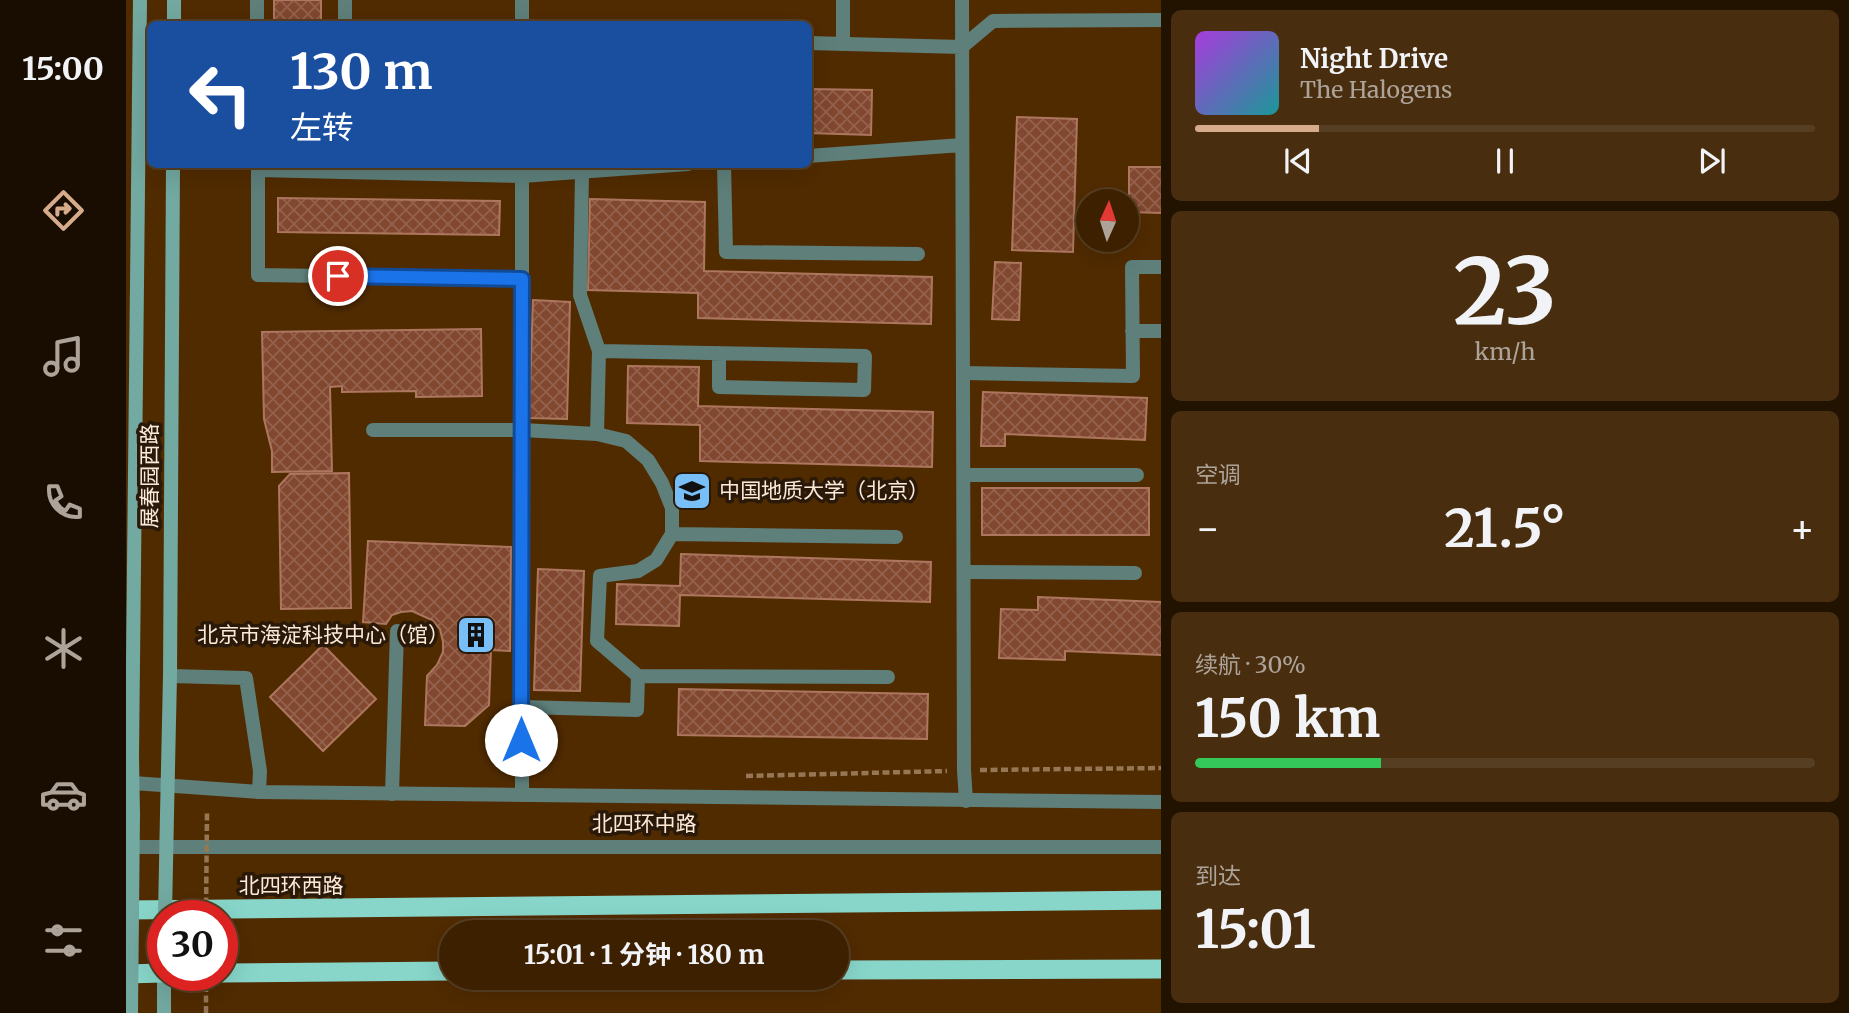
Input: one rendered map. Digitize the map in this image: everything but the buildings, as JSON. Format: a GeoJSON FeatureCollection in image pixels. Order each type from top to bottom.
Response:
{"type":"FeatureCollection","features":[{"type":"Feature","properties":{"kind":"highway","name":"北四环西路"},"geometry":{"type":"LineString","coordinates":[[126,910],[1161,900]]}},
{"type":"Feature","properties":{"kind":"highway"},"geometry":{"type":"LineString","coordinates":[[849,970],[1161,969]]}},
{"type":"Feature","properties":{"kind":"highway"},"geometry":{"type":"LineString","coordinates":[[238,973],[439,971]]}},
{"type":"Feature","properties":{"kind":"highway"},"geometry":{"type":"LineString","coordinates":[[126,974],[147,974]]}},
{"type":"Feature","properties":{"kind":"main road","name":"展春园西路"},"geometry":{"type":"LineString","coordinates":[[131,1013],[131,381],[140,0]]}},
{"type":"Feature","properties":{"kind":"main road"},"geometry":{"type":"LineString","coordinates":[[174,0],[174,21]]}},
{"type":"Feature","properties":{"kind":"main road","name":"展春园西路"},"geometry":{"type":"LineString","coordinates":[[165,900],[170,676],[173,168]]}},
{"type":"Feature","properties":{"kind":"main road"},"geometry":{"type":"LineString","coordinates":[[163,991],[164,1013]]}},
{"type":"Feature","properties":{"kind":"street"},"geometry":{"type":"LineString","coordinates":[[257,0],[257,21]]}},
{"type":"Feature","properties":{"kind":"street"},"geometry":{"type":"LineString","coordinates":[[345,0],[345,21]]}},
{"type":"Feature","properties":{"kind":"street"},"geometry":{"type":"LineString","coordinates":[[522,0],[522,21]]}},
{"type":"Feature","properties":{"kind":"street"},"geometry":{"type":"LineString","coordinates":[[842,44],[843,0]]}},
{"type":"Feature","properties":{"kind":"street"},"geometry":{"type":"LineString","coordinates":[[962,0],[964,770],[967,801]]}},
{"type":"Feature","properties":{"kind":"street"},"geometry":{"type":"LineString","coordinates":[[812,43],[961,47],[993,21],[1161,20]]}},
{"type":"Feature","properties":{"kind":"street"},"geometry":{"type":"LineString","coordinates":[[812,156],[962,145]]}},
{"type":"Feature","properties":{"kind":"street"},"geometry":{"type":"LineString","coordinates":[[258,168],[258,275],[522,279]]}},
{"type":"Feature","properties":{"kind":"street"},"geometry":{"type":"LineString","coordinates":[[344,168],[582,172],[635,168]]}},
{"type":"Feature","properties":{"kind":"street"},"geometry":{"type":"LineString","coordinates":[[724,168],[726,252],[918,254]]}},
{"type":"Feature","properties":{"kind":"street"},"geometry":{"type":"LineString","coordinates":[[522,170],[522,795]]}},
{"type":"Feature","properties":{"kind":"street"},"geometry":{"type":"LineString","coordinates":[[582,172],[580,295],[598,351],[597,434]]}},
{"type":"Feature","properties":{"kind":"street"},"geometry":{"type":"LineString","coordinates":[[963,373],[1133,376],[1132,267],[1161,267]]}},
{"type":"Feature","properties":{"kind":"street"},"geometry":{"type":"LineString","coordinates":[[1132,331],[1161,331]]}},
{"type":"Feature","properties":{"kind":"street"},"geometry":{"type":"LineString","coordinates":[[598,351],[719,353],[865,356],[864,390],[719,387],[719,353]]}},
{"type":"Feature","properties":{"kind":"street"},"geometry":{"type":"LineString","coordinates":[[373,430],[522,430],[597,434],[626,441],[648,460],[662,483],[672,508],[672,534],[656,560],[638,571],[600,576],[597,640],[638,676],[888,677]]}},
{"type":"Feature","properties":{"kind":"street"},"geometry":{"type":"LineString","coordinates":[[964,475],[1137,475]]}},
{"type":"Feature","properties":{"kind":"street"},"geometry":{"type":"LineString","coordinates":[[672,534],[896,537]]}},
{"type":"Feature","properties":{"kind":"street"},"geometry":{"type":"LineString","coordinates":[[964,572],[1135,573]]}},
{"type":"Feature","properties":{"kind":"street"},"geometry":{"type":"LineString","coordinates":[[393,794],[397,631]]}},
{"type":"Feature","properties":{"kind":"street"},"geometry":{"type":"LineString","coordinates":[[170,676],[246,678],[260,771],[259,792]]}},
{"type":"Feature","properties":{"kind":"street"},"geometry":{"type":"LineString","coordinates":[[521,707],[637,710],[638,676]]}},
{"type":"Feature","properties":{"kind":"street"},"geometry":{"type":"LineString","coordinates":[[130,783],[259,792],[1161,803]]}},
{"type":"Feature","properties":{"kind":"street","name":"北四环中路"},"geometry":{"type":"LineString","coordinates":[[126,847],[1161,847]]}},
{"type":"Feature","properties":{"kind":"path"},"geometry":{"type":"LineString","coordinates":[[206,813],[206,900]]}},
{"type":"Feature","properties":{"kind":"path"},"geometry":{"type":"LineString","coordinates":[[206,991],[206,1013]]}},
{"type":"Feature","properties":{"kind":"place","name":"中国地质大学（北京）"},"geometry":{"type":"Point","coordinates":[692,491]}},
{"type":"Feature","properties":{"kind":"place","name":"北京市海淀科技中心（馆）"},"geometry":{"type":"Point","coordinates":[476,635]}},
{"type":"Feature","properties":{"kind":"route"},"geometry":{"type":"LineString","coordinates":[[338,276],[522,279],[521,740]]}}]}
